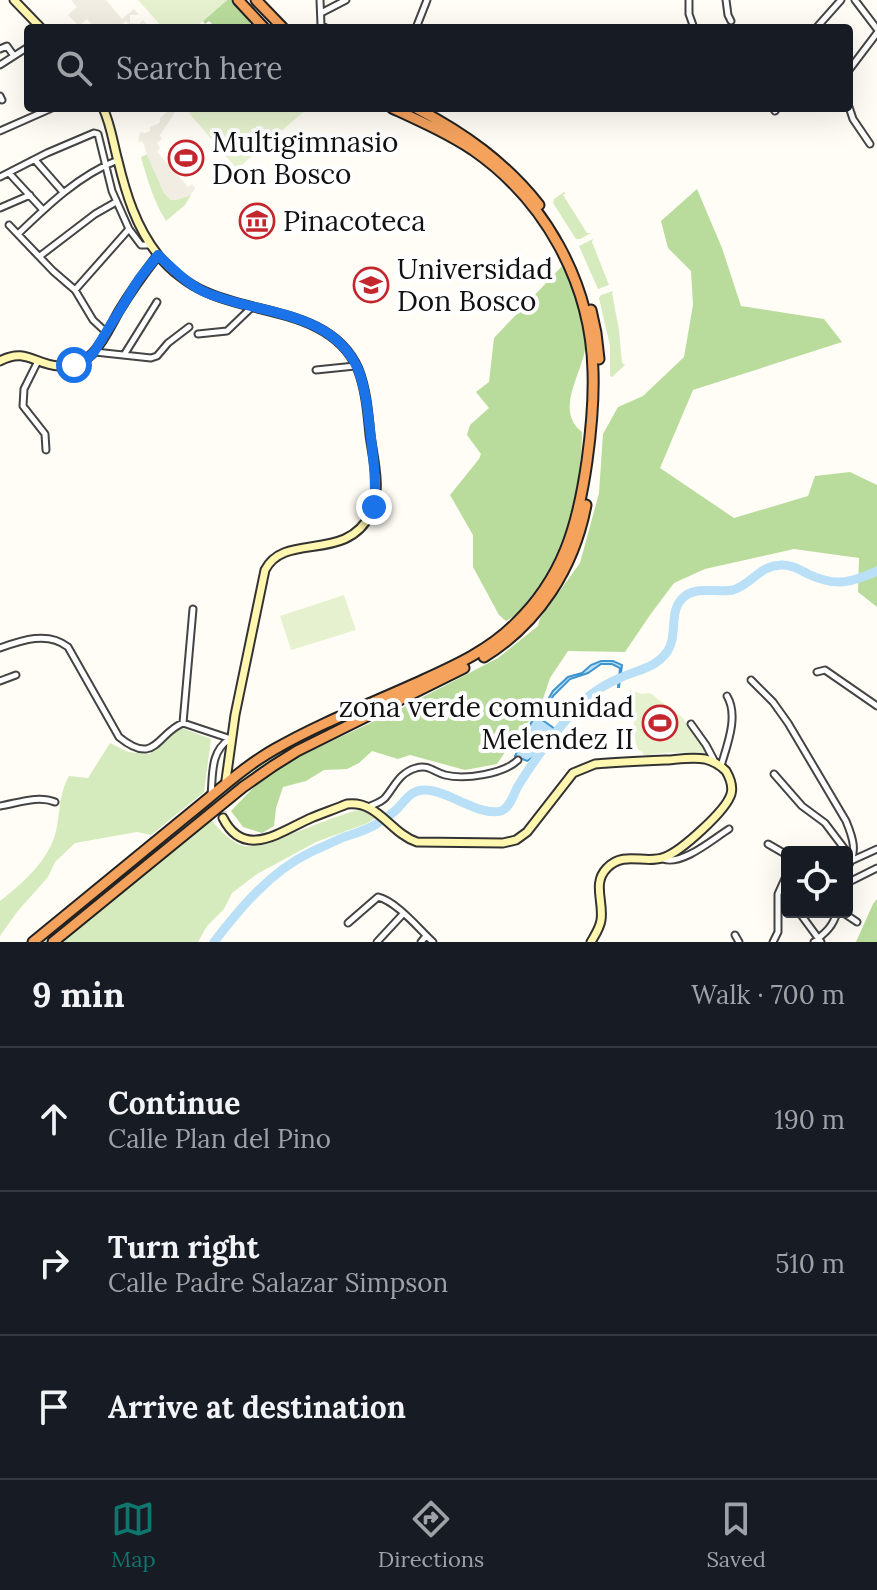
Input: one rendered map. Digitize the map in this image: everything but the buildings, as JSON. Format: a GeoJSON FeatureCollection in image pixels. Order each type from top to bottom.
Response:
{"type":"FeatureCollection","features":[{"type":"Feature","properties":{"kind":"highway"},"geometry":{"type":"LineString","coordinates":[[238,0],[260,24]]}},
{"type":"Feature","properties":{"kind":"highway"},"geometry":{"type":"LineString","coordinates":[[256,0],[279,24]]}},
{"type":"Feature","properties":{"kind":"highway"},"geometry":{"type":"LineString","coordinates":[[33,942],[253,763],[283,744],[453,667],[491,644],[523,617],[546,588],[561,562],[576,524],[588,453],[593,369],[584,306],[571,268],[536,210],[503,175],[450,136],[400,112]]}},
{"type":"Feature","properties":{"kind":"highway"},"geometry":{"type":"LineString","coordinates":[[53,942],[251,781],[283,759],[474,663],[501,645],[543,603],[565,568],[586,507],[600,376],[596,333],[582,281],[555,226],[529,192],[466,136],[423,112]]}},
{"type":"Feature","properties":{"kind":"highway"},"geometry":{"type":"LineString","coordinates":[[150,846],[150,854],[158,855]]}},
{"type":"Feature","properties":{"kind":"highway"},"geometry":{"type":"LineString","coordinates":[[131,861],[139,862],[139,871]]}},
{"type":"Feature","properties":{"kind":"main road"},"geometry":{"type":"LineString","coordinates":[[14,0],[37,24]]}},
{"type":"Feature","properties":{"kind":"main road"},"geometry":{"type":"LineString","coordinates":[[105,112],[134,213],[158,255],[201,290],[317,327],[342,346],[356,365],[368,414],[376,494],[372,512],[360,530],[351,537],[325,545],[283,552],[268,563],[261,584],[226,780]]}},
{"type":"Feature","properties":{"kind":"main road"},"geometry":{"type":"LineString","coordinates":[[0,361],[24,355],[54,366],[78,364],[94,352],[139,279],[158,255]]}},
{"type":"Feature","properties":{"kind":"main road"},"geometry":{"type":"LineString","coordinates":[[223,818],[238,837],[256,841],[347,804],[358,803],[377,811],[409,839],[424,843],[503,843],[516,840],[527,832],[568,777],[585,766],[694,758],[718,765],[729,776],[732,790],[720,812],[682,847],[662,858],[627,858],[606,869],[599,882],[601,923],[591,942]]}},
{"type":"Feature","properties":{"kind":"street"},"geometry":{"type":"LineString","coordinates":[[320,0],[321,24]]}},
{"type":"Feature","properties":{"kind":"street"},"geometry":{"type":"LineString","coordinates":[[321,13],[346,0]]}},
{"type":"Feature","properties":{"kind":"street"},"geometry":{"type":"LineString","coordinates":[[418,24],[427,0]]}},
{"type":"Feature","properties":{"kind":"street"},"geometry":{"type":"LineString","coordinates":[[689,0],[693,24]]}},
{"type":"Feature","properties":{"kind":"street"},"geometry":{"type":"LineString","coordinates":[[726,0],[731,21]]}},
{"type":"Feature","properties":{"kind":"street"},"geometry":{"type":"LineString","coordinates":[[820,24],[841,0]]}},
{"type":"Feature","properties":{"kind":"street"},"geometry":{"type":"LineString","coordinates":[[853,65],[877,33],[855,0]]}},
{"type":"Feature","properties":{"kind":"street"},"geometry":{"type":"LineString","coordinates":[[0,49],[7,46],[14,56]]}},
{"type":"Feature","properties":{"kind":"street"},"geometry":{"type":"LineString","coordinates":[[0,65],[24,50]]}},
{"type":"Feature","properties":{"kind":"street"},"geometry":{"type":"LineString","coordinates":[[0,131],[42,112]]}},
{"type":"Feature","properties":{"kind":"street"},"geometry":{"type":"LineString","coordinates":[[851,112],[870,144]]}},
{"type":"Feature","properties":{"kind":"street"},"geometry":{"type":"LineString","coordinates":[[0,177],[94,133],[98,134],[112,191],[129,229],[141,245],[152,245]]}},
{"type":"Feature","properties":{"kind":"street"},"geometry":{"type":"LineString","coordinates":[[35,160],[63,192]]}},
{"type":"Feature","properties":{"kind":"street"},"geometry":{"type":"LineString","coordinates":[[18,234],[63,192],[118,160]]}},
{"type":"Feature","properties":{"kind":"street"},"geometry":{"type":"LineString","coordinates":[[9,173],[43,210]]}},
{"type":"Feature","properties":{"kind":"street"},"geometry":{"type":"LineString","coordinates":[[0,208],[30,195]]}},
{"type":"Feature","properties":{"kind":"street"},"geometry":{"type":"LineString","coordinates":[[40,256],[116,202]]}},
{"type":"Feature","properties":{"kind":"street"},"geometry":{"type":"LineString","coordinates":[[9,225],[75,290],[93,320],[107,333]]}},
{"type":"Feature","properties":{"kind":"street"},"geometry":{"type":"LineString","coordinates":[[75,290],[129,229]]}},
{"type":"Feature","properties":{"kind":"street"},"geometry":{"type":"LineString","coordinates":[[124,355],[157,302]]}},
{"type":"Feature","properties":{"kind":"street"},"geometry":{"type":"LineString","coordinates":[[198,334],[227,331],[252,307]]}},
{"type":"Feature","properties":{"kind":"street"},"geometry":{"type":"LineString","coordinates":[[94,352],[151,358],[189,327]]}},
{"type":"Feature","properties":{"kind":"street"},"geometry":{"type":"LineString","coordinates":[[38,360],[24,389],[23,406],[45,434],[46,450]]}},
{"type":"Feature","properties":{"kind":"street"},"geometry":{"type":"LineString","coordinates":[[316,370],[356,365]]}},
{"type":"Feature","properties":{"kind":"street"},"geometry":{"type":"LineString","coordinates":[[183,723],[193,609]]}},
{"type":"Feature","properties":{"kind":"street"},"geometry":{"type":"LineString","coordinates":[[0,648],[42,637],[59,640],[68,647],[119,737],[129,745],[147,749],[183,723],[231,739]]}},
{"type":"Feature","properties":{"kind":"street"},"geometry":{"type":"LineString","coordinates":[[817,672],[825,670],[877,706]]}},
{"type":"Feature","properties":{"kind":"street"},"geometry":{"type":"LineString","coordinates":[[0,681],[16,675]]}},
{"type":"Feature","properties":{"kind":"street"},"geometry":{"type":"LineString","coordinates":[[751,680],[780,712],[834,800],[852,836],[855,848],[853,860]]}},
{"type":"Feature","properties":{"kind":"street"},"geometry":{"type":"LineString","coordinates":[[718,765],[733,718],[732,704],[727,696]]}},
{"type":"Feature","properties":{"kind":"street"},"geometry":{"type":"LineString","coordinates":[[691,724],[718,765]]}},
{"type":"Feature","properties":{"kind":"street"},"geometry":{"type":"LineString","coordinates":[[211,797],[217,753],[222,744],[231,739]]}},
{"type":"Feature","properties":{"kind":"street"},"geometry":{"type":"LineString","coordinates":[[368,807],[384,799],[398,778],[415,768],[425,766],[446,775],[484,775],[507,769],[518,760]]}},
{"type":"Feature","properties":{"kind":"street"},"geometry":{"type":"LineString","coordinates":[[774,774],[802,806],[825,823],[842,846]]}},
{"type":"Feature","properties":{"kind":"street"},"geometry":{"type":"LineString","coordinates":[[0,806],[35,799],[55,802]]}},
{"type":"Feature","properties":{"kind":"street"},"geometry":{"type":"LineString","coordinates":[[662,858],[669,861],[686,857],[729,829]]}},
{"type":"Feature","properties":{"kind":"street"},"geometry":{"type":"LineString","coordinates":[[768,844],[781,852]]}},
{"type":"Feature","properties":{"kind":"street"},"geometry":{"type":"LineString","coordinates":[[853,860],[877,849]]}},
{"type":"Feature","properties":{"kind":"street"},"geometry":{"type":"LineString","coordinates":[[853,880],[877,868]]}},
{"type":"Feature","properties":{"kind":"street"},"geometry":{"type":"LineString","coordinates":[[773,942],[778,932],[778,894],[781,887]]}},
{"type":"Feature","properties":{"kind":"street"},"geometry":{"type":"LineString","coordinates":[[348,923],[378,897],[403,914],[433,942]]}},
{"type":"Feature","properties":{"kind":"street"},"geometry":{"type":"LineString","coordinates":[[377,942],[403,914]]}},
{"type":"Feature","properties":{"kind":"street"},"geometry":{"type":"LineString","coordinates":[[803,918],[818,941],[836,918]]}},
{"type":"Feature","properties":{"kind":"street"},"geometry":{"type":"LineString","coordinates":[[850,918],[857,922]]}},
{"type":"Feature","properties":{"kind":"street"},"geometry":{"type":"LineString","coordinates":[[735,935],[739,942]]}},
{"type":"Feature","properties":{"kind":"street"},"geometry":{"type":"LineString","coordinates":[[421,942],[426,936]]}},
{"type":"Feature","properties":{"kind":"green space"},"geometry":{"type":"Polygon","coordinates":[[[138,0],[227,0],[200,24],[159,24],[138,0]]]}},
{"type":"Feature","properties":{"kind":"green space"},"geometry":{"type":"Polygon","coordinates":[[[231,0],[250,24],[212,24],[209,21],[205,24],[203,21],[231,0]]]}},
{"type":"Feature","properties":{"kind":"green space"},"geometry":{"type":"Polygon","coordinates":[[[190,112],[303,112],[237,169],[190,112]]]}},
{"type":"Feature","properties":{"kind":"green space"},"geometry":{"type":"Polygon","coordinates":[[[147,154],[164,193],[175,200],[191,195],[185,205],[166,221],[143,165],[141,157],[147,154]]]}},
{"type":"Feature","properties":{"kind":"green space"},"geometry":{"type":"Polygon","coordinates":[[[697,189],[722,248],[741,306],[824,319],[842,342],[693,390],[660,468],[734,518],[808,496],[815,476],[850,472],[877,485],[877,607],[858,592],[859,558],[794,549],[705,569],[674,583],[625,652],[568,651],[550,678],[539,711],[517,734],[497,764],[465,770],[410,755],[398,759],[372,751],[347,769],[324,770],[306,781],[283,787],[274,826],[262,833],[243,827],[231,811],[281,765],[398,710],[498,658],[538,626],[540,618],[580,563],[599,493],[603,434],[618,407],[643,396],[684,357],[693,305],[691,271],[668,248],[661,221],[697,189]]]}},
{"type":"Feature","properties":{"kind":"green space"},"geometry":{"type":"Polygon","coordinates":[[[564,192],[587,233],[591,233],[580,239],[576,239],[553,203],[564,192]]]}},
{"type":"Feature","properties":{"kind":"green space"},"geometry":{"type":"Polygon","coordinates":[[[593,239],[609,285],[598,289],[579,246],[593,239]]]}},
{"type":"Feature","properties":{"kind":"green space"},"geometry":{"type":"Polygon","coordinates":[[[564,264],[579,307],[586,340],[570,404],[574,424],[582,432],[579,475],[568,521],[552,564],[516,615],[506,621],[499,615],[473,567],[473,535],[450,495],[481,454],[467,435],[470,425],[489,408],[476,392],[489,382],[494,338],[564,264]]]}},
{"type":"Feature","properties":{"kind":"green space"},"geometry":{"type":"Polygon","coordinates":[[[613,291],[622,363],[625,365],[612,377],[610,346],[599,298],[613,291]]]}},
{"type":"Feature","properties":{"kind":"green space"},"geometry":{"type":"Polygon","coordinates":[[[344,595],[356,630],[291,650],[280,616],[344,595]]]}},
{"type":"Feature","properties":{"kind":"green space","name":"zona verde comunidad Melendez II"},"geometry":{"type":"Polygon","coordinates":[[[635,692],[650,693],[682,717],[708,755],[668,753],[644,757],[635,738],[635,692]]]}},
{"type":"Feature","properties":{"kind":"green space"},"geometry":{"type":"Polygon","coordinates":[[[371,707],[373,709],[305,745],[156,853],[151,852],[250,768],[309,735],[371,707]]]}},
{"type":"Feature","properties":{"kind":"green space"},"geometry":{"type":"Polygon","coordinates":[[[182,728],[211,739],[204,792],[151,835],[137,832],[75,843],[55,862],[48,877],[0,936],[0,901],[27,877],[49,849],[69,776],[88,778],[110,743],[128,752],[150,754],[157,744],[182,728]]]}},
{"type":"Feature","properties":{"kind":"green space"},"geometry":{"type":"Polygon","coordinates":[[[359,810],[375,818],[316,842],[257,874],[232,893],[224,909],[207,926],[198,942],[60,942],[210,819],[235,842],[254,846],[359,810]]]}},
{"type":"Feature","properties":{"kind":"green space"},"geometry":{"type":"Polygon","coordinates":[[[134,863],[137,869],[49,942],[38,942],[134,863]]]}},
{"type":"Feature","properties":{"kind":"green space"},"geometry":{"type":"Polygon","coordinates":[[[877,899],[877,942],[856,942],[873,904],[877,899]]]}},
{"type":"Feature","properties":{"kind":"shaded area"},"geometry":{"type":"Polygon","coordinates":[[[71,0],[106,0],[122,19],[134,9],[139,15],[130,15],[130,23],[139,24],[129,24],[126,21],[123,24],[91,24],[87,19],[77,24],[68,15],[77,7],[71,0]]]}},
{"type":"Feature","properties":{"kind":"shaded area"},"geometry":{"type":"Polygon","coordinates":[[[167,112],[175,112],[160,135],[162,139],[157,143],[160,148],[157,152],[188,187],[192,184],[195,188],[191,195],[175,200],[170,200],[164,193],[144,144],[138,142],[140,132],[150,131],[150,127],[160,122],[167,112]]]}},
{"type":"Feature","properties":{"kind":"water"},"geometry":{"type":"Polygon","coordinates":[[[601,661],[622,665],[619,687],[620,668],[612,664],[601,664],[588,673],[570,679],[553,696],[541,719],[555,729],[535,756],[527,761],[515,756],[534,717],[538,717],[553,691],[568,677],[582,673],[601,661]]]}},
{"type":"Feature","properties":{"kind":"waterway"},"geometry":{"type":"LineString","coordinates":[[214,942],[246,903],[283,869],[311,852],[374,825],[393,813],[416,791],[434,791],[483,810],[493,812],[504,809],[544,748],[582,702],[606,685],[662,658],[672,638],[676,608],[690,593],[733,590],[766,569],[780,565],[835,582],[851,581],[877,571]]}},
{"type":"Feature","properties":{"kind":"tunnel"},"geometry":{"type":"LineString","coordinates":[[223,818],[225,782]]}},
{"type":"Feature","properties":{"kind":"place","name":"Multigimnasio Don Bosco"},"geometry":{"type":"Point","coordinates":[186,158]}},
{"type":"Feature","properties":{"kind":"place","name":"Pinacoteca"},"geometry":{"type":"Point","coordinates":[257,221]}},
{"type":"Feature","properties":{"kind":"place","name":"Universidad Don Bosco"},"geometry":{"type":"Point","coordinates":[371,285]}},
{"type":"Feature","properties":{"kind":"place","name":"zona verde comunidad Melendez II"},"geometry":{"type":"Point","coordinates":[660,723]}},
{"type":"Feature","properties":{"kind":"route"},"geometry":{"type":"LineString","coordinates":[[74,365],[94,352],[139,279],[158,255],[193,286],[210,294],[309,323],[342,346],[360,374],[375,475],[374,507]]}}]}
